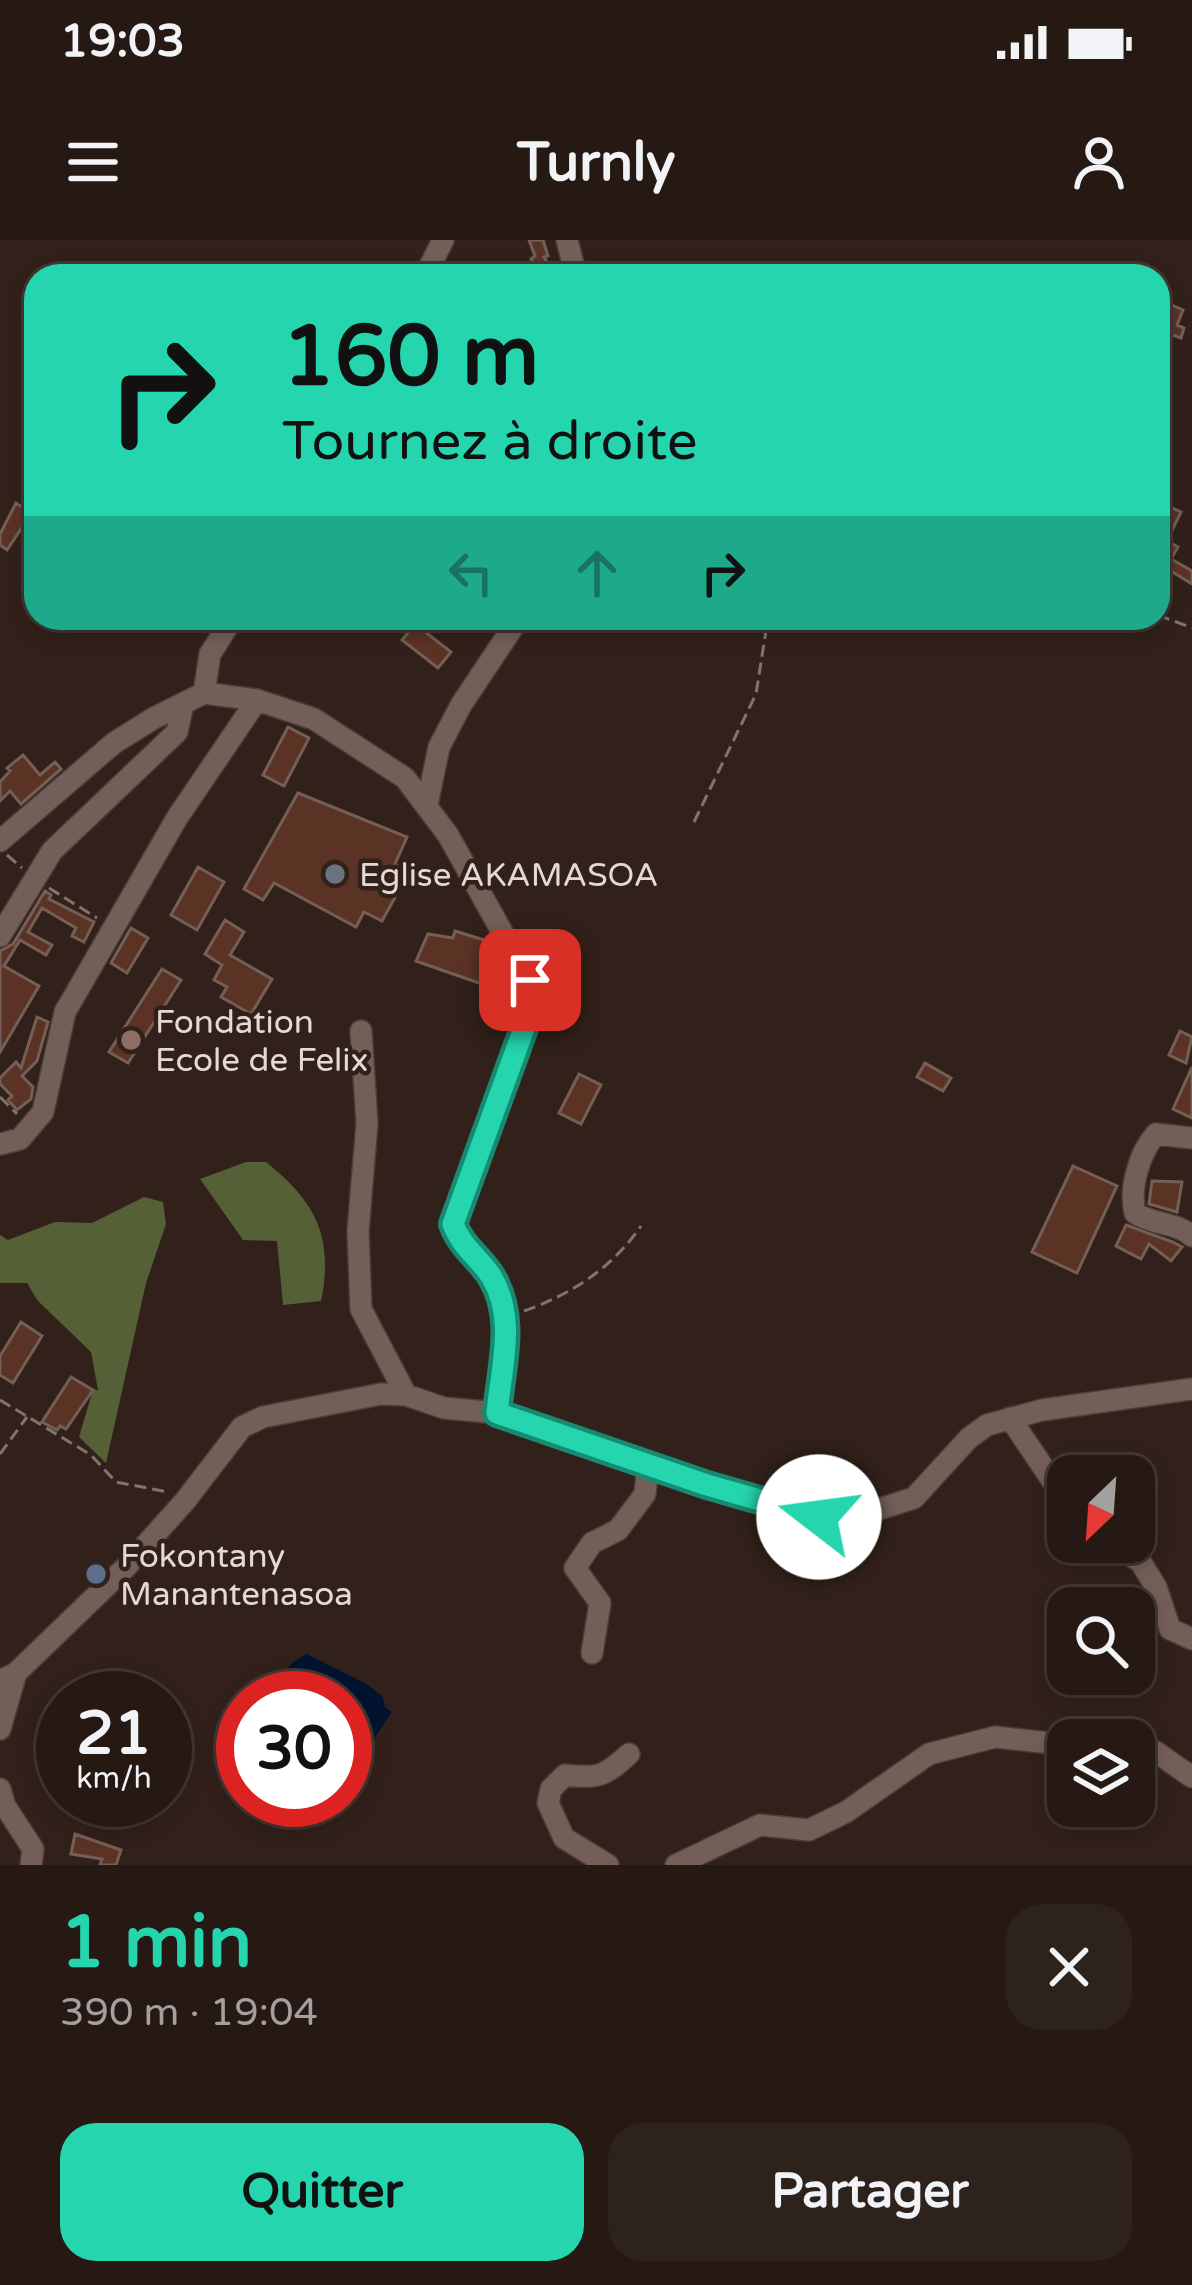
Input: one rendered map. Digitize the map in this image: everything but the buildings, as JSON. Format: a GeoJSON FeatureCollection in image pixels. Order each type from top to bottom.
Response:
{"type":"FeatureCollection","features":[{"type":"Feature","properties":{"kind":"street"},"geometry":{"type":"LineString","coordinates":[[205,693],[210,654],[225,630]]}},
{"type":"Feature","properties":{"kind":"street"},"geometry":{"type":"LineString","coordinates":[[427,805],[439,747],[512,630]]}},
{"type":"Feature","properties":{"kind":"street"},"geometry":{"type":"LineString","coordinates":[[0,844],[114,743],[205,693],[257,700],[314,719],[404,778],[448,836],[530,980],[535,998],[453,1224],[460,1245],[490,1275],[508,1317],[497,1413]]}},
{"type":"Feature","properties":{"kind":"street"},"geometry":{"type":"LineString","coordinates":[[0,1144],[20,1139],[43,1112],[65,1012],[177,818],[257,700]]}},
{"type":"Feature","properties":{"kind":"street"},"geometry":{"type":"LineString","coordinates":[[0,936],[52,851],[177,732],[183,704]]}},
{"type":"Feature","properties":{"kind":"street"},"geometry":{"type":"LineString","coordinates":[[362,1031],[367,1123],[358,1231],[361,1309],[406,1395]]}},
{"type":"Feature","properties":{"kind":"street"},"geometry":{"type":"LineString","coordinates":[[1192,1138],[1156,1134],[1146,1145],[1131,1197],[1135,1213],[1148,1221],[1183,1228],[1192,1236]]}},
{"type":"Feature","properties":{"kind":"street"},"geometry":{"type":"LineString","coordinates":[[0,1729],[8,1677],[125,1567],[242,1427],[263,1417],[382,1394],[406,1395],[444,1408],[497,1413],[768,1504],[819,1517],[851,1517],[914,1498],[987,1425],[1192,1390]]}},
{"type":"Feature","properties":{"kind":"street"},"geometry":{"type":"LineString","coordinates":[[1010,1418],[1047,1473]]}},
{"type":"Feature","properties":{"kind":"street"},"geometry":{"type":"LineString","coordinates":[[592,1653],[600,1603],[575,1568],[592,1543],[618,1530],[645,1494],[648,1464]]}},
{"type":"Feature","properties":{"kind":"street"},"geometry":{"type":"LineString","coordinates":[[1141,1563],[1156,1587],[1170,1629],[1192,1639]]}},
{"type":"Feature","properties":{"kind":"street"},"geometry":{"type":"LineString","coordinates":[[676,1865],[760,1826],[809,1830],[846,1812],[929,1754],[994,1737],[1047,1743]]}},
{"type":"Feature","properties":{"kind":"street"},"geometry":{"type":"LineString","coordinates":[[1155,1753],[1192,1777]]}},
{"type":"Feature","properties":{"kind":"street"},"geometry":{"type":"LineString","coordinates":[[608,1865],[564,1838],[548,1803],[551,1789],[565,1775],[607,1774],[629,1754]]}},
{"type":"Feature","properties":{"kind":"street"},"geometry":{"type":"LineString","coordinates":[[0,1789],[5,1806],[33,1849],[31,1865]]}},
{"type":"Feature","properties":{"kind":"path"},"geometry":{"type":"LineString","coordinates":[[694,822],[756,694],[764,630]]}},
{"type":"Feature","properties":{"kind":"path"},"geometry":{"type":"LineString","coordinates":[[0,844],[36,880],[114,928]]}},
{"type":"Feature","properties":{"kind":"path"},"geometry":{"type":"LineString","coordinates":[[0,1097],[32,1128]]}},
{"type":"Feature","properties":{"kind":"path"},"geometry":{"type":"LineString","coordinates":[[508,1317],[554,1300],[587,1280],[622,1253],[641,1226]]}},
{"type":"Feature","properties":{"kind":"path"},"geometry":{"type":"LineString","coordinates":[[0,1412],[3,1401],[91,1455],[116,1482],[173,1493],[184,1501]]}},
{"type":"Feature","properties":{"kind":"path"},"geometry":{"type":"LineString","coordinates":[[0,1454],[27,1417]]}},
{"type":"Feature","properties":{"kind":"green space"},"geometry":{"type":"Polygon","coordinates":[[[246,1162],[266,1162],[309,1207],[325,1258],[321,1301],[283,1305],[277,1241],[243,1240],[200,1179],[246,1162]]]}},
{"type":"Feature","properties":{"kind":"green space"},"geometry":{"type":"Polygon","coordinates":[[[144,1197],[163,1202],[166,1224],[146,1283],[106,1463],[79,1437],[93,1390],[98,1390],[91,1352],[38,1301],[27,1283],[0,1283],[0,1235],[8,1240],[55,1222],[92,1223],[144,1197]]]}},
{"type":"Feature","properties":{"kind":"water"},"geometry":{"type":"Polygon","coordinates":[[[307,1654],[341,1671],[286,1671],[307,1654]]]}},
{"type":"Feature","properties":{"kind":"water"},"geometry":{"type":"Polygon","coordinates":[[[372,1688],[392,1712],[372,1740],[372,1688]]]}},
{"type":"Feature","properties":{"kind":"place","name":"Eglise AKAMASOA"},"geometry":{"type":"Point","coordinates":[335,874]}},
{"type":"Feature","properties":{"kind":"place","name":"Fondation Ecole de Felix"},"geometry":{"type":"Point","coordinates":[131,1040]}},
{"type":"Feature","properties":{"kind":"place","name":"Fokontany Manantenasoa"},"geometry":{"type":"Point","coordinates":[96,1574]}},
{"type":"Feature","properties":{"kind":"route"},"geometry":{"type":"LineString","coordinates":[[530,980],[535,998],[453,1224],[460,1245],[490,1275],[508,1317],[497,1413],[707,1485],[819,1517]]}}]}
